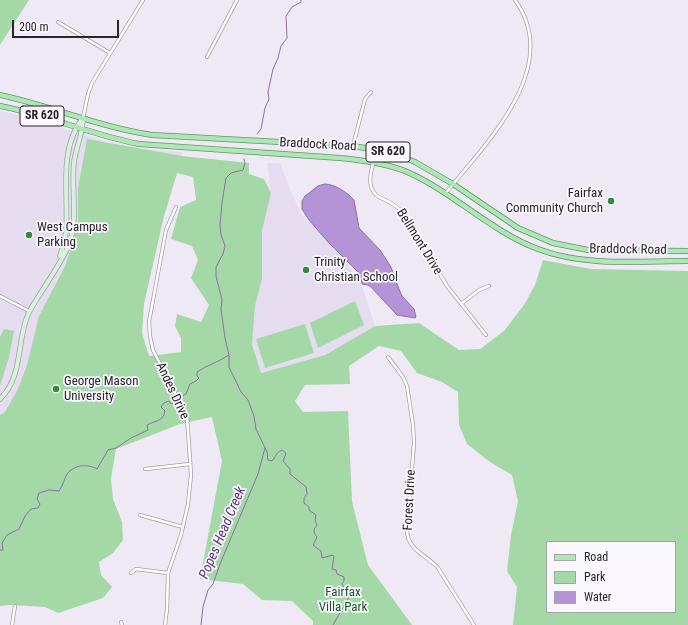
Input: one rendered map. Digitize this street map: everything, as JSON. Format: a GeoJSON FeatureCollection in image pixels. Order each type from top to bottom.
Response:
{"type":"FeatureCollection","features":[{"type":"Feature","properties":{"kind":"main road","name":"Braddock Road"},"geometry":{"type":"LineString","coordinates":[[0,95],[37,104],[121,130],[152,135],[353,146],[395,154],[415,162],[453,184],[518,228],[553,243],[588,250],[688,251]]}},
{"type":"Feature","properties":{"kind":"main road","name":"Braddock Road"},"geometry":{"type":"LineString","coordinates":[[0,106],[40,116],[119,140],[146,145],[321,156],[374,162],[406,172],[427,183],[515,238],[550,253],[575,259],[597,261],[688,261]]}},
{"type":"Feature","properties":{"kind":"street"},"geometry":{"type":"LineString","coordinates":[[0,399],[10,388],[15,374],[25,323],[29,312],[68,246],[72,232],[74,163],[76,150],[83,130],[83,118],[90,87],[143,0]]}},
{"type":"Feature","properties":{"kind":"street"},"geometry":{"type":"LineString","coordinates":[[207,57],[238,0]]}},
{"type":"Feature","properties":{"kind":"street"},"geometry":{"type":"LineString","coordinates":[[445,194],[506,117],[518,95],[529,68],[531,50],[530,37],[524,18],[515,0]]}},
{"type":"Feature","properties":{"kind":"street"},"geometry":{"type":"LineString","coordinates":[[58,22],[110,53]]}},
{"type":"Feature","properties":{"kind":"street"},"geometry":{"type":"LineString","coordinates":[[353,146],[365,99],[371,92]]}},
{"type":"Feature","properties":{"kind":"street"},"geometry":{"type":"LineString","coordinates":[[58,263],[66,232],[67,160],[76,127],[83,118]]}},
{"type":"Feature","properties":{"kind":"street","name":"Bellmont Drive"},"geometry":{"type":"LineString","coordinates":[[377,150],[370,183],[373,192],[394,204],[404,214],[447,286],[486,335]]}},
{"type":"Feature","properties":{"kind":"street","name":"Andes Drive"},"geometry":{"type":"LineString","coordinates":[[165,625],[168,572],[183,527],[188,504],[190,464],[187,417],[153,350],[149,330],[150,313],[165,237],[168,224],[176,207]]}},
{"type":"Feature","properties":{"kind":"street"},"geometry":{"type":"LineString","coordinates":[[461,304],[479,290],[489,286]]}},
{"type":"Feature","properties":{"kind":"street"},"geometry":{"type":"LineString","coordinates":[[0,296],[29,312]]}},
{"type":"Feature","properties":{"kind":"street","name":"Forest Drive"},"geometry":{"type":"LineString","coordinates":[[388,357],[403,377],[407,386],[413,426],[414,443],[407,530],[408,538],[412,547],[432,561],[440,570],[474,625]]}},
{"type":"Feature","properties":{"kind":"street"},"geometry":{"type":"LineString","coordinates":[[145,469],[190,464]]}},
{"type":"Feature","properties":{"kind":"street"},"geometry":{"type":"LineString","coordinates":[[140,515],[183,527]]}},
{"type":"Feature","properties":{"kind":"street"},"geometry":{"type":"LineString","coordinates":[[131,573],[136,569],[168,572]]}},
{"type":"Feature","properties":{"kind":"street"},"geometry":{"type":"LineString","coordinates":[[12,625],[15,606]]}},
{"type":"Feature","properties":{"kind":"shaded area","name":"George Mason University"},"geometry":{"type":"Polygon","coordinates":[[[0,111],[21,115],[110,143],[145,149],[182,152],[182,157],[50,598],[0,583],[0,111]]]}},
{"type":"Feature","properties":{"kind":"shaded area","name":"Trinity Christian School"},"geometry":{"type":"Polygon","coordinates":[[[267,163],[280,163],[301,214],[345,260],[362,286],[375,326],[325,355],[261,373],[252,344],[255,306],[262,279],[262,231],[271,193],[267,163]]]}},
{"type":"Feature","properties":{"kind":"green space"},"geometry":{"type":"Polygon","coordinates":[[[0,0],[29,0],[0,45],[0,0]]]}},
{"type":"Feature","properties":{"kind":"green space","name":"Fairfax Villa Park"},"geometry":{"type":"Polygon","coordinates":[[[87,139],[182,156],[249,163],[249,174],[264,179],[271,193],[262,231],[262,279],[255,306],[252,344],[261,373],[325,355],[375,326],[419,323],[459,350],[480,349],[504,331],[524,305],[535,285],[543,260],[591,269],[688,271],[688,625],[513,625],[517,587],[507,571],[511,535],[518,501],[512,475],[490,462],[467,444],[459,425],[458,392],[442,382],[417,373],[401,351],[379,346],[349,366],[350,384],[305,385],[295,401],[303,412],[348,411],[352,501],[368,565],[412,625],[313,625],[313,621],[292,601],[262,600],[243,584],[200,579],[222,461],[212,417],[180,424],[116,449],[111,479],[113,499],[122,522],[123,540],[113,553],[99,562],[101,575],[112,587],[103,598],[58,613],[45,607],[11,605],[0,606],[0,415],[5,412],[18,389],[27,365],[39,316],[65,266],[72,246],[78,220],[78,188],[87,139]],[[177,173],[164,216],[144,304],[142,333],[149,356],[181,352],[181,338],[175,326],[177,314],[201,322],[209,305],[191,278],[198,260],[192,246],[171,239],[180,207],[196,200],[193,177],[177,173]]]}},
{"type":"Feature","properties":{"kind":"green space"},"geometry":{"type":"Polygon","coordinates":[[[355,301],[364,325],[318,348],[310,323],[355,301]]]}},
{"type":"Feature","properties":{"kind":"green space"},"geometry":{"type":"Polygon","coordinates":[[[305,324],[314,353],[265,368],[256,339],[305,324]]]}},
{"type":"Feature","properties":{"kind":"green space"},"geometry":{"type":"Polygon","coordinates":[[[4,329],[14,331],[9,357],[0,386],[0,337],[4,329]]]}},
{"type":"Feature","properties":{"kind":"water"},"geometry":{"type":"Polygon","coordinates":[[[325,184],[341,189],[354,200],[359,228],[380,250],[391,267],[402,296],[414,309],[415,318],[397,315],[371,287],[362,284],[360,274],[328,242],[309,220],[302,209],[302,201],[305,196],[318,186],[325,184]]]}},
{"type":"Feature","properties":{"kind":"waterway","name":"Popes Head Creek"},"geometry":{"type":"LineString","coordinates":[[257,134],[261,129],[265,108],[269,99],[268,92],[273,69],[281,46],[287,38],[286,16],[292,7],[301,2],[301,0]]}},
{"type":"Feature","properties":{"kind":"waterway","name":"Popes Head Creek"},"geometry":{"type":"LineString","coordinates":[[244,159],[245,163],[243,170],[231,173],[226,178],[220,225],[221,235],[225,246],[223,254],[216,267],[216,276],[222,300],[221,309],[229,355],[229,367],[241,392],[248,400],[254,416],[256,429],[267,452],[268,460],[272,461],[282,450],[286,453],[283,461],[290,469],[290,474],[306,487],[307,494],[304,498],[304,503],[309,507],[309,510],[316,515],[315,520],[317,525],[314,531],[317,537],[313,545],[321,551],[322,558],[333,555],[332,569],[336,570],[337,574],[344,577],[342,584],[349,597],[333,625]]}},
{"type":"Feature","properties":{"kind":"waterway"},"geometry":{"type":"LineString","coordinates":[[181,397],[186,394],[190,384],[199,378],[197,376],[197,372],[229,355]]}},
{"type":"Feature","properties":{"kind":"waterway"},"geometry":{"type":"LineString","coordinates":[[0,550],[3,550],[2,543],[7,535],[19,529],[25,516],[31,509],[38,508],[40,504],[37,499],[39,493],[49,490],[59,491],[67,474],[74,468],[90,466],[97,469],[108,450],[116,448],[131,438],[148,430],[147,425],[163,417],[165,411],[161,407],[164,403],[169,401],[171,404],[174,402]]}},
{"type":"Feature","properties":{"kind":"waterway","name":"Popes Head Creek"},"geometry":{"type":"LineString","coordinates":[[201,625],[203,607],[208,590],[213,584],[258,474],[265,448]]}},
{"type":"Feature","properties":{"kind":"place","name":"Fairfax Community Church"},"geometry":{"type":"Point","coordinates":[611,201]}},
{"type":"Feature","properties":{"kind":"place","name":"West Campus Parking"},"geometry":{"type":"Point","coordinates":[29,235]}},
{"type":"Feature","properties":{"kind":"place","name":"Trinity Christian School"},"geometry":{"type":"Point","coordinates":[306,270]}},
{"type":"Feature","properties":{"kind":"place","name":"George Mason University"},"geometry":{"type":"Point","coordinates":[56,389]}}]}
